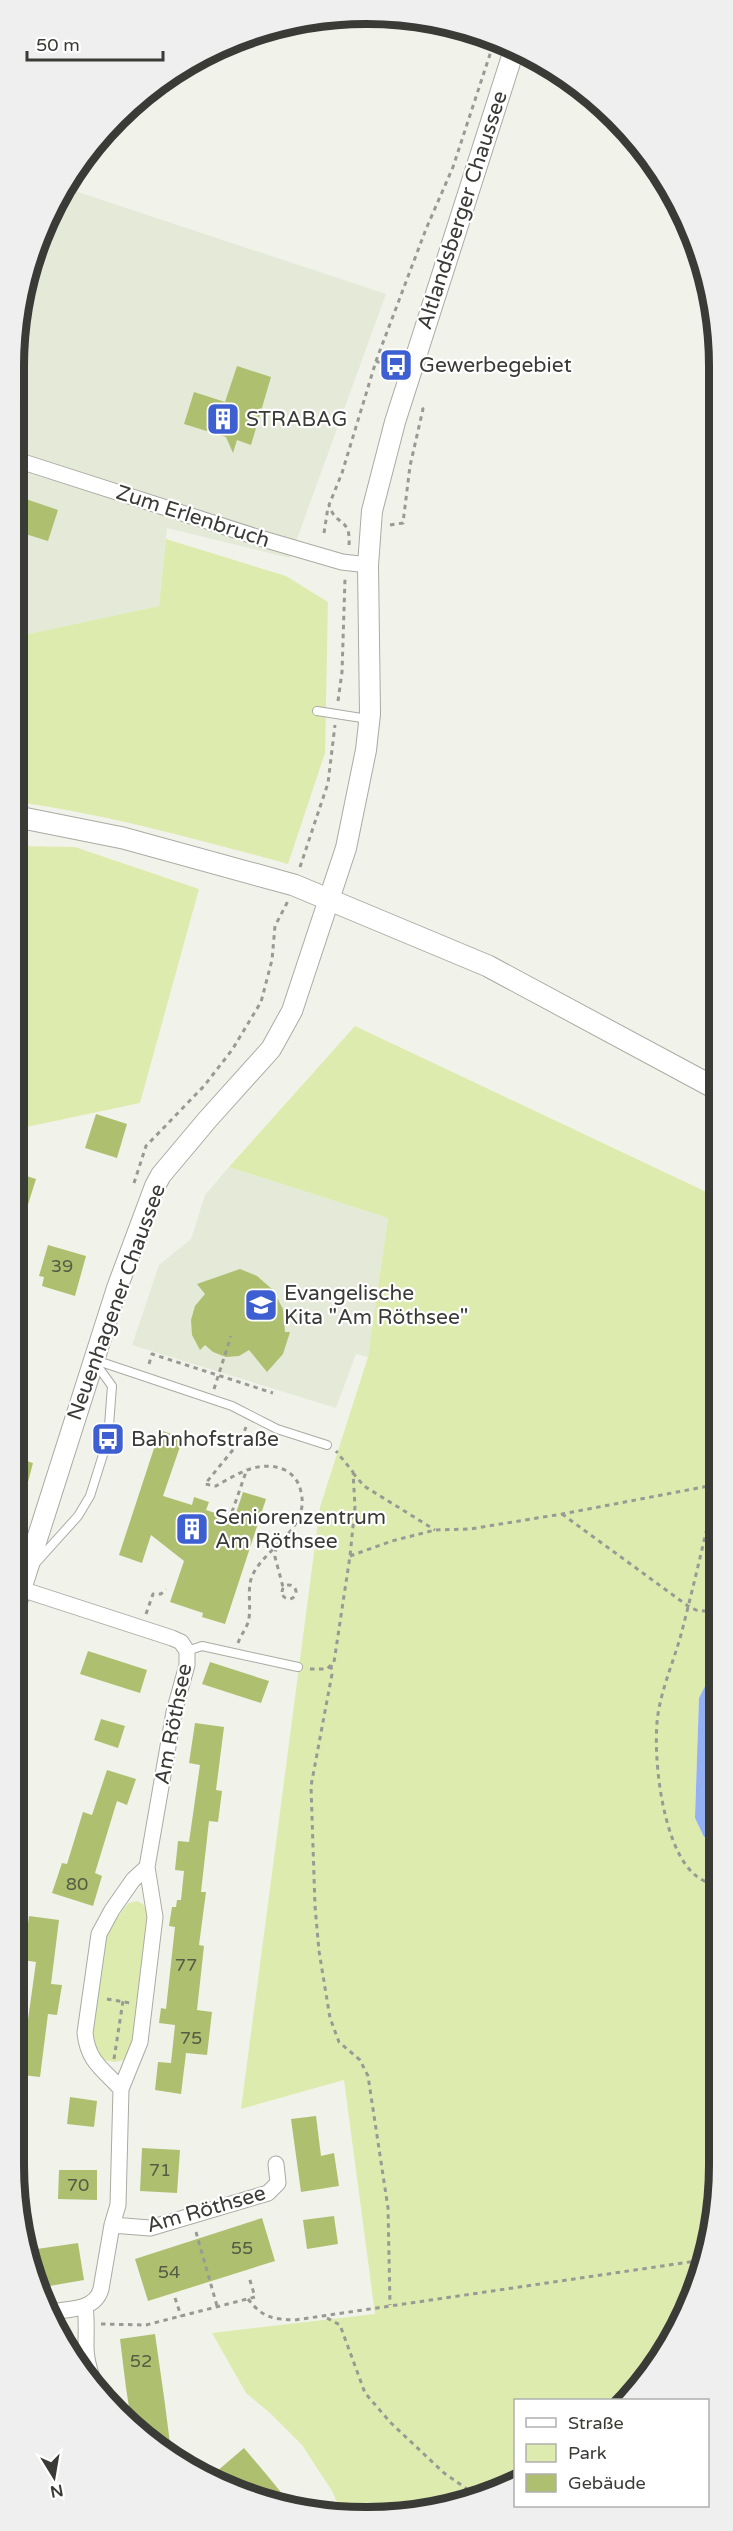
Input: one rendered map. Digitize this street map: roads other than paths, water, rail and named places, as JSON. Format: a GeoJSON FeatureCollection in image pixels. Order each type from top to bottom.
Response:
{"type":"FeatureCollection","features":[{"type":"Feature","properties":{"kind":"main road"},"geometry":{"type":"LineString","coordinates":[[24,818],[123,838],[294,885],[488,966],[709,1085]]}},
{"type":"Feature","properties":{"kind":"street","name":"Altlandsberger Chaussee"},"geometry":{"type":"LineString","coordinates":[[329,900],[346,848],[369,719],[368,565],[372,511],[395,422],[512,56]]}},
{"type":"Feature","properties":{"kind":"street","name":"Zum Erlenbruch"},"geometry":{"type":"LineString","coordinates":[[24,462],[263,539],[347,562],[368,565]]}},
{"type":"Feature","properties":{"kind":"street","name":"Neuenhagener Chaussee"},"geometry":{"type":"LineString","coordinates":[[24,1579],[93,1360],[154,1186],[208,1119],[271,1049],[292,1011],[329,900]]}},
{"type":"Feature","properties":{"kind":"street","name":"Am Röthsee"},"geometry":{"type":"LineString","coordinates":[[24,1590],[172,1638],[181,1642],[187,1651],[187,1665],[174,1712],[147,1867],[155,1917],[140,2042],[116,2084],[118,2205],[98,2298],[93,2304],[85,2306]]}},
{"type":"Feature","properties":{"kind":"street"},"geometry":{"type":"LineString","coordinates":[[116,2084],[95,2062],[87,2049],[85,2033],[99,1934],[112,1910],[134,1880],[147,1867]]}},
{"type":"Feature","properties":{"kind":"street","name":"Am Röthsee"},"geometry":{"type":"LineString","coordinates":[[112,2225],[150,2228],[268,2193],[278,2183],[276,2164]]}},
{"type":"Feature","properties":{"kind":"street"},"geometry":{"type":"LineString","coordinates":[[57,2311],[85,2306],[88,2322],[86,2348],[88,2363]]}},
{"type":"Feature","properties":{"kind":"lane"},"geometry":{"type":"LineString","coordinates":[[317,711],[369,719]]}},
{"type":"Feature","properties":{"kind":"lane"},"geometry":{"type":"LineString","coordinates":[[93,1360],[211,1399],[277,1429],[327,1445]]}},
{"type":"Feature","properties":{"kind":"lane"},"geometry":{"type":"LineString","coordinates":[[24,1585],[40,1561],[78,1516],[90,1496],[108,1439],[112,1386],[93,1360]]}},
{"type":"Feature","properties":{"kind":"lane"},"geometry":{"type":"LineString","coordinates":[[187,1651],[202,1646],[298,1668]]}},
{"type":"Feature","properties":{"kind":"water"},"geometry":{"type":"Polygon","coordinates":[[[709,1679],[709,1836],[704,1837],[695,1818],[699,1698],[709,1679]]]}},
{"type":"Feature","properties":{"kind":"place","name":"Gewerbegebiet"},"geometry":{"type":"Point","coordinates":[396,365]}},
{"type":"Feature","properties":{"kind":"place","name":"STRABAG"},"geometry":{"type":"Point","coordinates":[223,419]}},
{"type":"Feature","properties":{"kind":"place","name":"Evangelische Kita \"Am Röthsee\""},"geometry":{"type":"Point","coordinates":[261,1305]}},
{"type":"Feature","properties":{"kind":"place","name":"Bahnhofstraße"},"geometry":{"type":"Point","coordinates":[108,1439]}},
{"type":"Feature","properties":{"kind":"place","name":"Seniorenzentrum Am Röthsee"},"geometry":{"type":"Point","coordinates":[192,1529]}}]}
